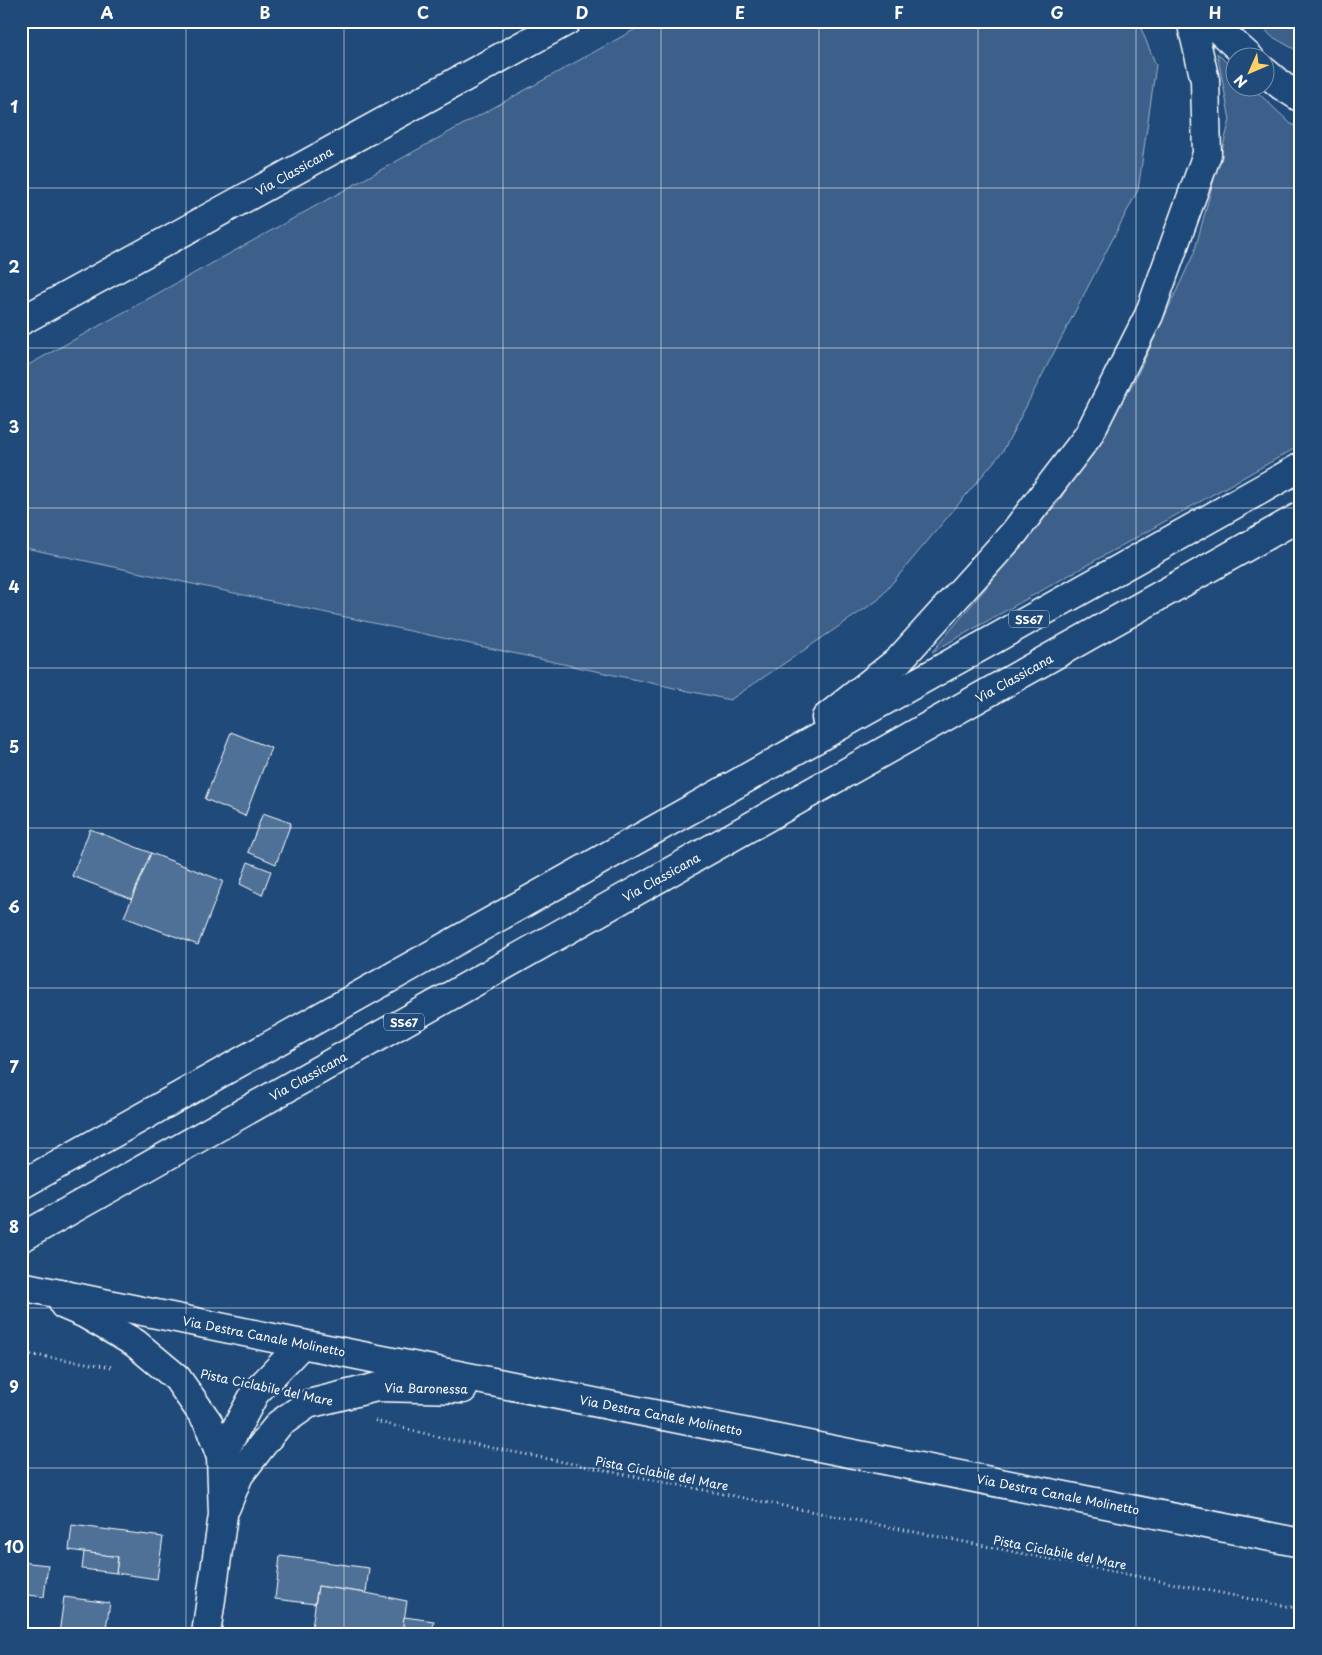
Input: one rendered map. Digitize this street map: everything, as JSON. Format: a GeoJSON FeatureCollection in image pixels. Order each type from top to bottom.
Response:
{"type":"FeatureCollection","features":[{"type":"Feature","properties":{"kind":"main road","name":"Via Classicana"},"geometry":{"type":"LineString","coordinates":[[21,321],[567,21]]}},
{"type":"Feature","properties":{"kind":"main road"},"geometry":{"type":"LineString","coordinates":[[758,771],[899,660],[1014,533],[1088,436],[1149,315],[1206,154],[1205,80],[1191,21]]}},
{"type":"Feature","properties":{"kind":"main road"},"geometry":{"type":"LineString","coordinates":[[1209,21],[1239,48]]}},
{"type":"Feature","properties":{"kind":"main road"},"geometry":{"type":"LineString","coordinates":[[1274,79],[1301,98]]}},
{"type":"Feature","properties":{"kind":"main road","name":"SS67"},"geometry":{"type":"LineString","coordinates":[[21,1185],[1301,467]]}},
{"type":"Feature","properties":{"kind":"main road","name":"Via Classicana"},"geometry":{"type":"LineString","coordinates":[[28,1234],[1301,516]]}},
{"type":"Feature","properties":{"kind":"main road","name":"Via Destra Canale Molinetto"},"geometry":{"type":"LineString","coordinates":[[21,1287],[1301,1543]]}},
{"type":"Feature","properties":{"kind":"main road","name":"Via Baronessa"},"geometry":{"type":"LineString","coordinates":[[21,1287],[84,1314],[135,1343],[177,1378],[208,1422],[221,1457],[223,1515],[206,1634]]}},
{"type":"Feature","properties":{"kind":"main road","name":"Via Baronessa"},"geometry":{"type":"LineString","coordinates":[[221,1457],[255,1393],[302,1344]]}},
{"type":"Feature","properties":{"kind":"main road","name":"Via Baronessa"},"geometry":{"type":"LineString","coordinates":[[223,1515],[239,1475],[259,1448],[279,1424],[308,1404],[377,1387],[541,1391]]}},
{"type":"Feature","properties":{"kind":"path"},"geometry":{"type":"LineString","coordinates":[[21,1353],[119,1368]]}},
{"type":"Feature","properties":{"kind":"path","name":"Pista Ciclabile del Mare"},"geometry":{"type":"LineString","coordinates":[[366,1418],[443,1438],[1301,1609]]}},
{"type":"Feature","properties":{"kind":"shaded area"},"geometry":{"type":"Polygon","coordinates":[[[650,21],[1138,21],[1156,65],[1138,190],[1003,451],[878,600],[730,700],[21,547],[21,369],[650,21]]]}},
{"type":"Feature","properties":{"kind":"shaded area"},"geometry":{"type":"Polygon","coordinates":[[[1257,21],[1301,21],[1301,53],[1271,36],[1257,21]]]}},
{"type":"Feature","properties":{"kind":"shaded area"},"geometry":{"type":"Polygon","coordinates":[[[1217,53],[1224,60],[1224,89],[1217,53]]]}},
{"type":"Feature","properties":{"kind":"shaded area"},"geometry":{"type":"Polygon","coordinates":[[[1226,98],[1264,98],[1291,124],[1301,128],[1301,445],[932,652],[1059,501],[1134,382],[1194,253],[1230,120],[1226,98]]]}},
{"type":"Feature","properties":{"kind":"building"},"geometry":{"type":"Polygon","coordinates":[[[231,732],[271,748],[245,816],[205,799],[231,732]]]}},
{"type":"Feature","properties":{"kind":"building"},"geometry":{"type":"Polygon","coordinates":[[[263,813],[291,823],[276,864],[248,852],[263,813]]]}},
{"type":"Feature","properties":{"kind":"building"},"geometry":{"type":"Polygon","coordinates":[[[90,829],[151,853],[132,899],[72,876],[90,829]]]}},
{"type":"Feature","properties":{"kind":"building"},"geometry":{"type":"Polygon","coordinates":[[[151,853],[223,881],[198,945],[124,917],[151,853]]]}},
{"type":"Feature","properties":{"kind":"building"},"geometry":{"type":"Polygon","coordinates":[[[248,862],[271,871],[262,895],[240,884],[248,862]]]}},
{"type":"Feature","properties":{"kind":"building"},"geometry":{"type":"Polygon","coordinates":[[[72,1525],[163,1537],[157,1579],[116,1573],[118,1557],[69,1550],[72,1525]]]}},
{"type":"Feature","properties":{"kind":"building"},"geometry":{"type":"Polygon","coordinates":[[[84,1552],[118,1557],[116,1573],[82,1569],[84,1552]]]}},
{"type":"Feature","properties":{"kind":"building"},"geometry":{"type":"Polygon","coordinates":[[[280,1556],[369,1568],[366,1593],[318,1586],[315,1604],[275,1599],[280,1556]]]}},
{"type":"Feature","properties":{"kind":"building"},"geometry":{"type":"Polygon","coordinates":[[[21,1562],[48,1565],[44,1597],[21,1594],[21,1562]]]}},
{"type":"Feature","properties":{"kind":"building"},"geometry":{"type":"Polygon","coordinates":[[[318,1586],[407,1601],[402,1634],[343,1634],[312,1627],[318,1586]]]}},
{"type":"Feature","properties":{"kind":"building"},"geometry":{"type":"Polygon","coordinates":[[[64,1597],[110,1603],[105,1634],[59,1634],[64,1597]]]}},
{"type":"Feature","properties":{"kind":"building"},"geometry":{"type":"Polygon","coordinates":[[[404,1617],[434,1621],[432,1634],[402,1634],[404,1617]]]}}]}
